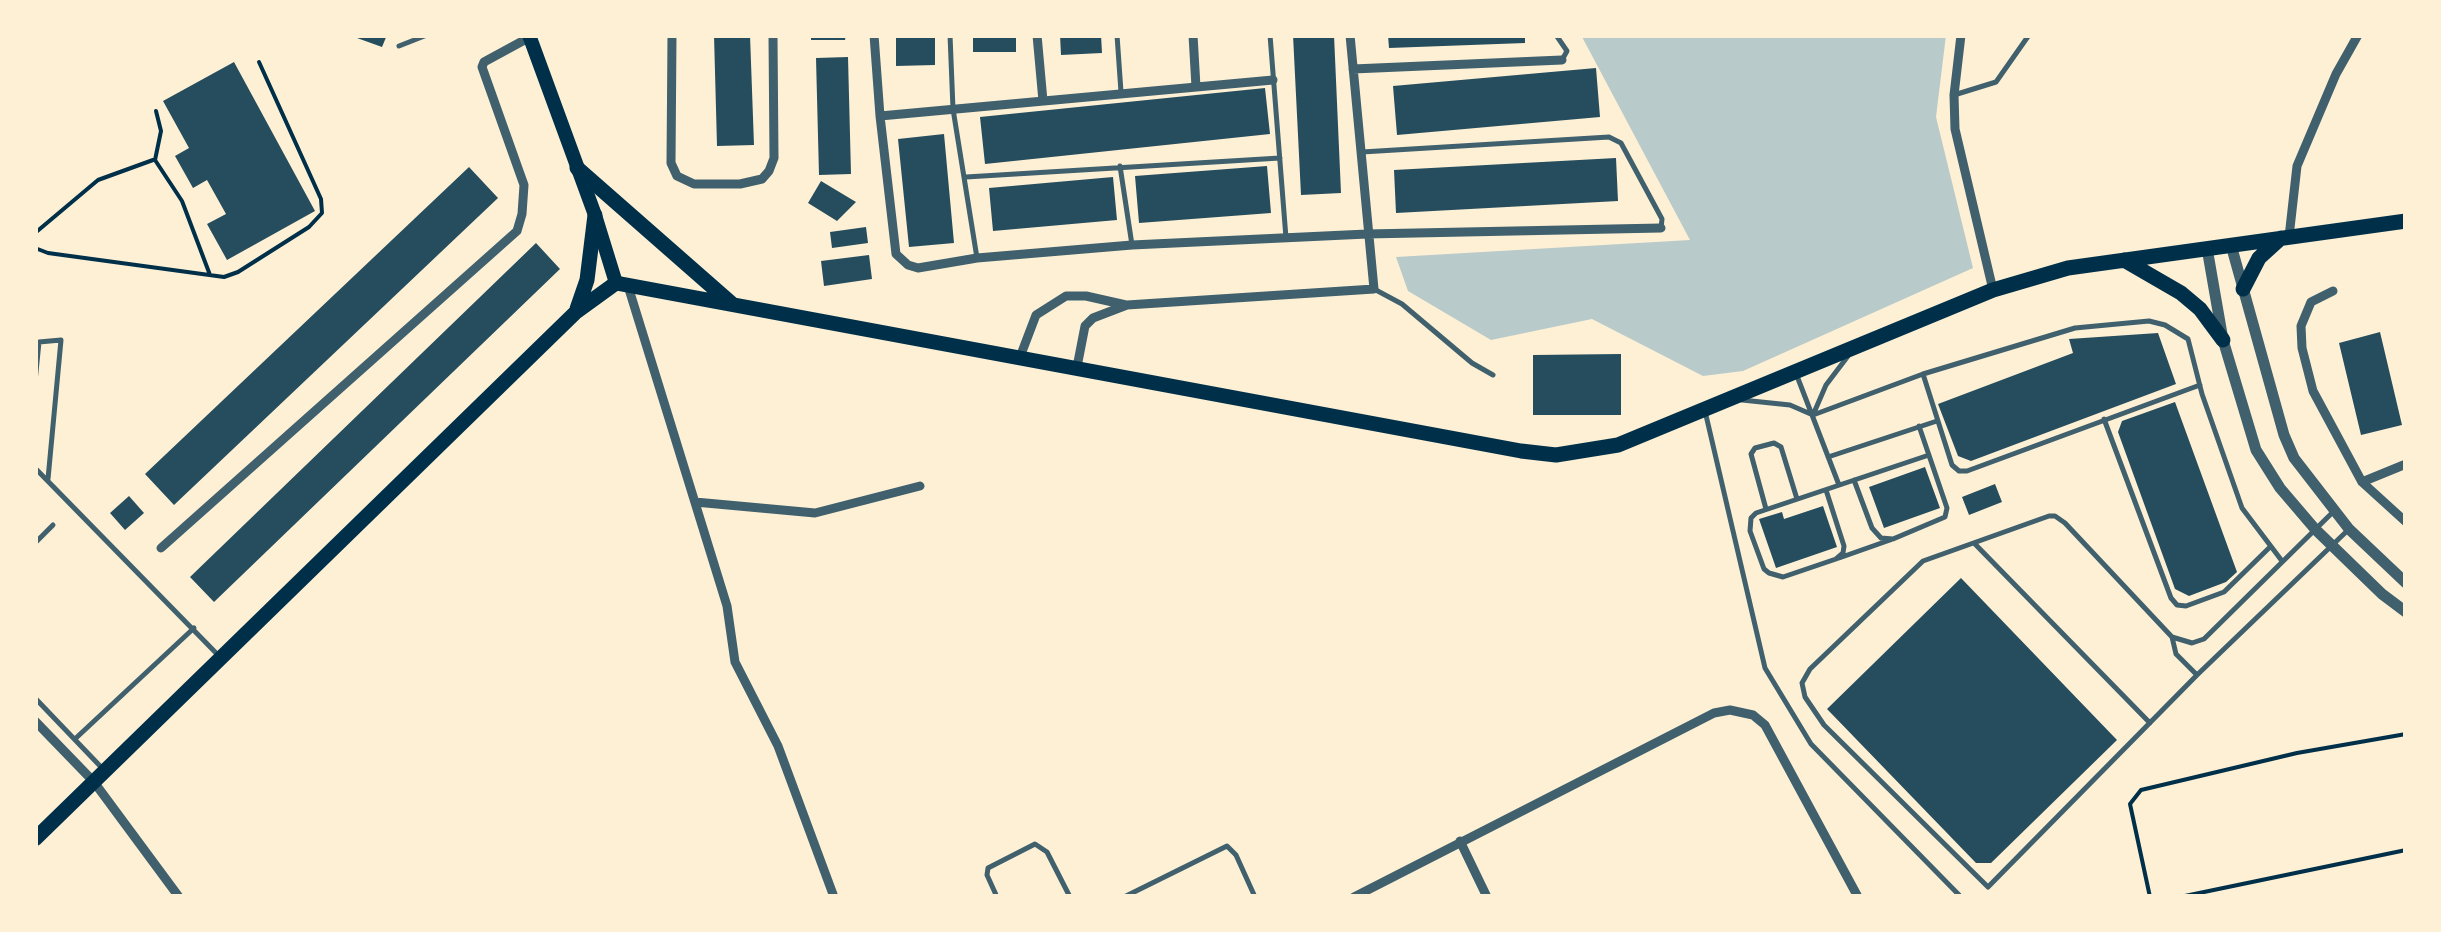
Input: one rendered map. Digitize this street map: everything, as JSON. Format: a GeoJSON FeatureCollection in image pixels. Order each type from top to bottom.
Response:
{"type":"FeatureCollection","features":[{"type":"Feature","properties":{"kind":"main road"},"geometry":{"type":"LineString","coordinates":[[529,36],[622,284]]}},
{"type":"Feature","properties":{"kind":"main road"},"geometry":{"type":"LineString","coordinates":[[577,168],[734,306]]}},
{"type":"Feature","properties":{"kind":"main road"},"geometry":{"type":"LineString","coordinates":[[576,312],[587,280],[595,215]]}},
{"type":"Feature","properties":{"kind":"main road"},"geometry":{"type":"LineString","coordinates":[[35,839],[576,312],[622,284],[1521,451],[1556,454],[1618,446],[1994,290],[2068,268],[2406,221]]}},
{"type":"Feature","properties":{"kind":"main road"},"geometry":{"type":"LineString","coordinates":[[2243,289],[2259,258],[2285,237]]}},
{"type":"Feature","properties":{"kind":"main road"},"geometry":{"type":"LineString","coordinates":[[2124,260],[2181,293],[2200,309],[2224,340]]}},
{"type":"Feature","properties":{"kind":"street"},"geometry":{"type":"LineString","coordinates":[[672,35],[673,171],[694,184],[725,184],[762,179],[773,164],[773,35]]}},
{"type":"Feature","properties":{"kind":"street"},"geometry":{"type":"LineString","coordinates":[[874,35],[896,254],[918,268],[977,258],[1132,245],[1367,234],[1661,228]]}},
{"type":"Feature","properties":{"kind":"street"},"geometry":{"type":"LineString","coordinates":[[1037,35],[1043,101]]}},
{"type":"Feature","properties":{"kind":"street"},"geometry":{"type":"LineString","coordinates":[[1192,35],[1196,87]]}},
{"type":"Feature","properties":{"kind":"street"},"geometry":{"type":"LineString","coordinates":[[1020,357],[1036,315],[1066,296],[1127,305],[1374,289],[1350,35]]}},
{"type":"Feature","properties":{"kind":"street"},"geometry":{"type":"LineString","coordinates":[[1961,35],[1954,96],[1959,154],[1994,290]]}},
{"type":"Feature","properties":{"kind":"street"},"geometry":{"type":"LineString","coordinates":[[2285,237],[2298,166],[2336,74],[2358,35]]}},
{"type":"Feature","properties":{"kind":"street"},"geometry":{"type":"LineString","coordinates":[[162,548],[517,231],[524,185],[482,68],[484,62],[529,36]]}},
{"type":"Feature","properties":{"kind":"street"},"geometry":{"type":"LineString","coordinates":[[1353,69],[1562,60]]}},
{"type":"Feature","properties":{"kind":"street"},"geometry":{"type":"LineString","coordinates":[[880,116],[1274,80]]}},
{"type":"Feature","properties":{"kind":"street"},"geometry":{"type":"LineString","coordinates":[[2230,245],[2294,458],[2349,528],[2406,583]]}},
{"type":"Feature","properties":{"kind":"street"},"geometry":{"type":"LineString","coordinates":[[2207,248],[2224,340],[2256,450],[2280,488],[2314,528],[2406,612]]}},
{"type":"Feature","properties":{"kind":"street"},"geometry":{"type":"LineString","coordinates":[[622,284],[728,606],[736,662],[778,746],[834,897]]}},
{"type":"Feature","properties":{"kind":"street"},"geometry":{"type":"LineString","coordinates":[[2333,291],[2311,302],[2305,312],[2302,348],[2324,415],[2362,482],[2406,522]]}},
{"type":"Feature","properties":{"kind":"street"},"geometry":{"type":"LineString","coordinates":[[1077,368],[1084,326],[1092,318],[1127,305]]}},
{"type":"Feature","properties":{"kind":"street"},"geometry":{"type":"LineString","coordinates":[[2362,482],[2406,464]]}},
{"type":"Feature","properties":{"kind":"street"},"geometry":{"type":"LineString","coordinates":[[695,502],[815,514],[920,486]]}},
{"type":"Feature","properties":{"kind":"street"},"geometry":{"type":"LineString","coordinates":[[1354,897],[1714,712],[1742,711],[1765,725],[1858,897]]}},
{"type":"Feature","properties":{"kind":"street"},"geometry":{"type":"LineString","coordinates":[[35,721],[99,776],[178,897]]}},
{"type":"Feature","properties":{"kind":"street"},"geometry":{"type":"LineString","coordinates":[[1460,841],[1486,897]]}},
{"type":"Feature","properties":{"kind":"lane"},"geometry":{"type":"LineString","coordinates":[[399,46],[427,35]]}},
{"type":"Feature","properties":{"kind":"lane"},"geometry":{"type":"LineString","coordinates":[[950,35],[953,109],[977,258]]}},
{"type":"Feature","properties":{"kind":"lane"},"geometry":{"type":"LineString","coordinates":[[1116,35],[1121,94]]}},
{"type":"Feature","properties":{"kind":"lane"},"geometry":{"type":"LineString","coordinates":[[1270,35],[1286,238]]}},
{"type":"Feature","properties":{"kind":"lane"},"geometry":{"type":"LineString","coordinates":[[1556,35],[1567,51],[1562,60]]}},
{"type":"Feature","properties":{"kind":"lane"},"geometry":{"type":"LineString","coordinates":[[1954,96],[1996,82],[2029,35]]}},
{"type":"Feature","properties":{"kind":"lane"},"geometry":{"type":"LineString","coordinates":[[1359,152],[1609,138],[1622,143],[1662,219],[1661,228]]}},
{"type":"Feature","properties":{"kind":"lane"},"geometry":{"type":"LineString","coordinates":[[966,177],[1280,158]]}},
{"type":"Feature","properties":{"kind":"lane"},"geometry":{"type":"LineString","coordinates":[[1120,166],[1132,245]]}},
{"type":"Feature","properties":{"kind":"lane"},"geometry":{"type":"LineString","coordinates":[[1374,289],[1402,304],[1472,363],[1493,374]]}},
{"type":"Feature","properties":{"kind":"lane"},"geometry":{"type":"LineString","coordinates":[[1726,399],[1790,405],[1812,416],[1924,374],[2075,328],[2150,322],[2166,325],[2188,339],[2242,508],[2282,561]]}},
{"type":"Feature","properties":{"kind":"lane"},"geometry":{"type":"LineString","coordinates":[[35,382],[39,342],[62,340],[48,479]]}},
{"type":"Feature","properties":{"kind":"lane"},"geometry":{"type":"LineString","coordinates":[[1812,416],[1826,386],[1856,346]]}},
{"type":"Feature","properties":{"kind":"lane"},"geometry":{"type":"LineString","coordinates":[[1795,370],[1839,485]]}},
{"type":"Feature","properties":{"kind":"lane"},"geometry":{"type":"LineString","coordinates":[[1924,374],[1936,421],[1952,465],[1959,472],[2200,384]]}},
{"type":"Feature","properties":{"kind":"lane"},"geometry":{"type":"LineString","coordinates":[[1704,408],[1764,668],[1810,744],[1961,897]]}},
{"type":"Feature","properties":{"kind":"lane"},"geometry":{"type":"LineString","coordinates":[[2104,420],[2171,598],[2177,605],[2186,606],[2224,592],[2270,548]]}},
{"type":"Feature","properties":{"kind":"lane"},"geometry":{"type":"LineString","coordinates":[[1828,456],[1936,421]]}},
{"type":"Feature","properties":{"kind":"lane"},"geometry":{"type":"LineString","coordinates":[[1920,426],[1946,508],[1944,516],[1893,539],[1783,576],[1764,570],[1750,532],[1751,518],[1766,509],[1929,455]]}},
{"type":"Feature","properties":{"kind":"lane"},"geometry":{"type":"LineString","coordinates":[[1766,509],[1751,454],[1755,448],[1774,443],[1781,447],[1797,500]]}},
{"type":"Feature","properties":{"kind":"lane"},"geometry":{"type":"LineString","coordinates":[[35,468],[221,658]]}},
{"type":"Feature","properties":{"kind":"lane"},"geometry":{"type":"LineString","coordinates":[[1854,480],[1876,534],[1893,539]]}},
{"type":"Feature","properties":{"kind":"lane"},"geometry":{"type":"LineString","coordinates":[[1826,490],[1844,546],[1836,559]]}},
{"type":"Feature","properties":{"kind":"lane"},"geometry":{"type":"LineString","coordinates":[[2172,637],[2192,642],[2204,639],[2334,511]]}},
{"type":"Feature","properties":{"kind":"lane"},"geometry":{"type":"LineString","coordinates":[[2197,675],[2176,654],[2172,637],[2055,516],[1923,561],[1810,669],[1802,683],[1805,697],[1824,725],[1988,887],[2349,528]]}},
{"type":"Feature","properties":{"kind":"lane"},"geometry":{"type":"LineString","coordinates":[[35,543],[53,525]]}},
{"type":"Feature","properties":{"kind":"lane"},"geometry":{"type":"LineString","coordinates":[[1974,543],[2150,723]]}},
{"type":"Feature","properties":{"kind":"lane"},"geometry":{"type":"LineString","coordinates":[[76,738],[194,628]]}},
{"type":"Feature","properties":{"kind":"lane"},"geometry":{"type":"LineString","coordinates":[[35,698],[76,738],[99,776]]}},
{"type":"Feature","properties":{"kind":"lane"},"geometry":{"type":"LineString","coordinates":[[997,897],[987,875],[988,868],[1035,844],[1047,852],[1070,897]]}},
{"type":"Feature","properties":{"kind":"lane"},"geometry":{"type":"LineString","coordinates":[[1124,897],[1223,846],[1236,855],[1254,896]]}},
{"type":"Feature","properties":{"kind":"path"},"geometry":{"type":"LineString","coordinates":[[35,248],[224,277],[310,227],[322,213],[321,199],[258,62]]}},
{"type":"Feature","properties":{"kind":"path"},"geometry":{"type":"LineString","coordinates":[[156,111],[160,132],[155,160],[182,201],[210,275]]}},
{"type":"Feature","properties":{"kind":"path"},"geometry":{"type":"LineString","coordinates":[[35,232],[98,180],[155,160]]}},
{"type":"Feature","properties":{"kind":"path"},"geometry":{"type":"LineString","coordinates":[[2150,897],[2130,804],[2141,790],[2298,753],[2406,734]]}},
{"type":"Feature","properties":{"kind":"path"},"geometry":{"type":"LineString","coordinates":[[2180,897],[2406,850]]}},
{"type":"Feature","properties":{"kind":"shaded area"},"geometry":{"type":"Polygon","coordinates":[[[1581,35],[1946,35],[1936,117],[1973,268],[1743,371],[1703,376],[1592,319],[1491,340],[1408,291],[1396,257],[1690,240],[1581,35]]]}},
{"type":"Feature","properties":{"kind":"building"},"geometry":{"type":"Polygon","coordinates":[[[387,35],[382,47],[357,38],[387,35]]]}},
{"type":"Feature","properties":{"kind":"building"},"geometry":{"type":"Polygon","coordinates":[[[714,35],[750,35],[754,145],[717,146],[714,35]]]}},
{"type":"Feature","properties":{"kind":"building"},"geometry":{"type":"Polygon","coordinates":[[[811,35],[846,35],[845,40],[811,40],[811,35]]]}},
{"type":"Feature","properties":{"kind":"building"},"geometry":{"type":"Polygon","coordinates":[[[896,35],[935,35],[935,65],[896,66],[896,35]]]}},
{"type":"Feature","properties":{"kind":"building"},"geometry":{"type":"Polygon","coordinates":[[[973,35],[1016,35],[1016,52],[973,52],[973,35]]]}},
{"type":"Feature","properties":{"kind":"building"},"geometry":{"type":"Polygon","coordinates":[[[1060,35],[1101,35],[1102,53],[1061,55],[1060,35]]]}},
{"type":"Feature","properties":{"kind":"building"},"geometry":{"type":"Polygon","coordinates":[[[1293,35],[1334,35],[1341,193],[1301,195],[1293,35]]]}},
{"type":"Feature","properties":{"kind":"building"},"geometry":{"type":"Polygon","coordinates":[[[1388,35],[1525,35],[1525,43],[1389,48],[1388,35]]]}},
{"type":"Feature","properties":{"kind":"building"},"geometry":{"type":"Polygon","coordinates":[[[848,57],[851,174],[819,175],[816,58],[848,57]]]}},
{"type":"Feature","properties":{"kind":"building"},"geometry":{"type":"Polygon","coordinates":[[[234,62],[315,211],[227,260],[207,224],[226,214],[207,180],[193,188],[175,156],[189,148],[163,101],[234,62]]]}},
{"type":"Feature","properties":{"kind":"building"},"geometry":{"type":"Polygon","coordinates":[[[1596,68],[1600,117],[1397,135],[1393,86],[1596,68]]]}},
{"type":"Feature","properties":{"kind":"building"},"geometry":{"type":"Polygon","coordinates":[[[1265,88],[1270,134],[985,164],[980,117],[1265,88]]]}},
{"type":"Feature","properties":{"kind":"building"},"geometry":{"type":"Polygon","coordinates":[[[944,134],[954,243],[909,247],[898,139],[944,134]]]}},
{"type":"Feature","properties":{"kind":"building"},"geometry":{"type":"Polygon","coordinates":[[[1616,158],[1618,201],[1396,213],[1394,170],[1616,158]]]}},
{"type":"Feature","properties":{"kind":"building"},"geometry":{"type":"Polygon","coordinates":[[[1267,166],[1271,213],[1139,223],[1135,176],[1267,166]]]}},
{"type":"Feature","properties":{"kind":"building"},"geometry":{"type":"Polygon","coordinates":[[[469,167],[498,198],[174,505],[145,474],[469,167]]]}},
{"type":"Feature","properties":{"kind":"building"},"geometry":{"type":"Polygon","coordinates":[[[1113,177],[1117,220],[993,231],[989,188],[1113,177]]]}},
{"type":"Feature","properties":{"kind":"building"},"geometry":{"type":"Polygon","coordinates":[[[821,181],[856,202],[837,221],[808,203],[821,181]]]}},
{"type":"Feature","properties":{"kind":"building"},"geometry":{"type":"Polygon","coordinates":[[[866,227],[868,243],[832,248],[830,232],[866,227]]]}},
{"type":"Feature","properties":{"kind":"building"},"geometry":{"type":"Polygon","coordinates":[[[536,243],[560,269],[214,602],[190,577],[536,243]]]}},
{"type":"Feature","properties":{"kind":"building"},"geometry":{"type":"Polygon","coordinates":[[[869,255],[872,279],[824,286],[821,261],[869,255]]]}},
{"type":"Feature","properties":{"kind":"building"},"geometry":{"type":"Polygon","coordinates":[[[2380,332],[2402,425],[2361,435],[2339,343],[2380,332]]]}},
{"type":"Feature","properties":{"kind":"building"},"geometry":{"type":"Polygon","coordinates":[[[2158,333],[2176,384],[1971,461],[1958,456],[1938,404],[2073,353],[2069,339],[2158,333]]]}},
{"type":"Feature","properties":{"kind":"building"},"geometry":{"type":"Polygon","coordinates":[[[1621,354],[1621,415],[1533,415],[1533,355],[1621,354]]]}},
{"type":"Feature","properties":{"kind":"building"},"geometry":{"type":"Polygon","coordinates":[[[2175,402],[2237,572],[2226,582],[2189,596],[2175,589],[2118,432],[2122,421],[2175,402]]]}},
{"type":"Feature","properties":{"kind":"building"},"geometry":{"type":"Polygon","coordinates":[[[1925,467],[1940,508],[1884,528],[1869,487],[1925,467]]]}},
{"type":"Feature","properties":{"kind":"building"},"geometry":{"type":"Polygon","coordinates":[[[1995,484],[2002,502],[1969,515],[1962,497],[1995,484]]]}},
{"type":"Feature","properties":{"kind":"building"},"geometry":{"type":"Polygon","coordinates":[[[129,496],[144,513],[125,530],[110,513],[129,496]]]}},
{"type":"Feature","properties":{"kind":"building"},"geometry":{"type":"Polygon","coordinates":[[[1823,506],[1837,547],[1776,568],[1759,519],[1782,512],[1784,519],[1823,506]]]}},
{"type":"Feature","properties":{"kind":"building"},"geometry":{"type":"Polygon","coordinates":[[[1961,578],[2117,740],[1991,863],[1976,863],[1827,709],[1961,578]]]}}]}
